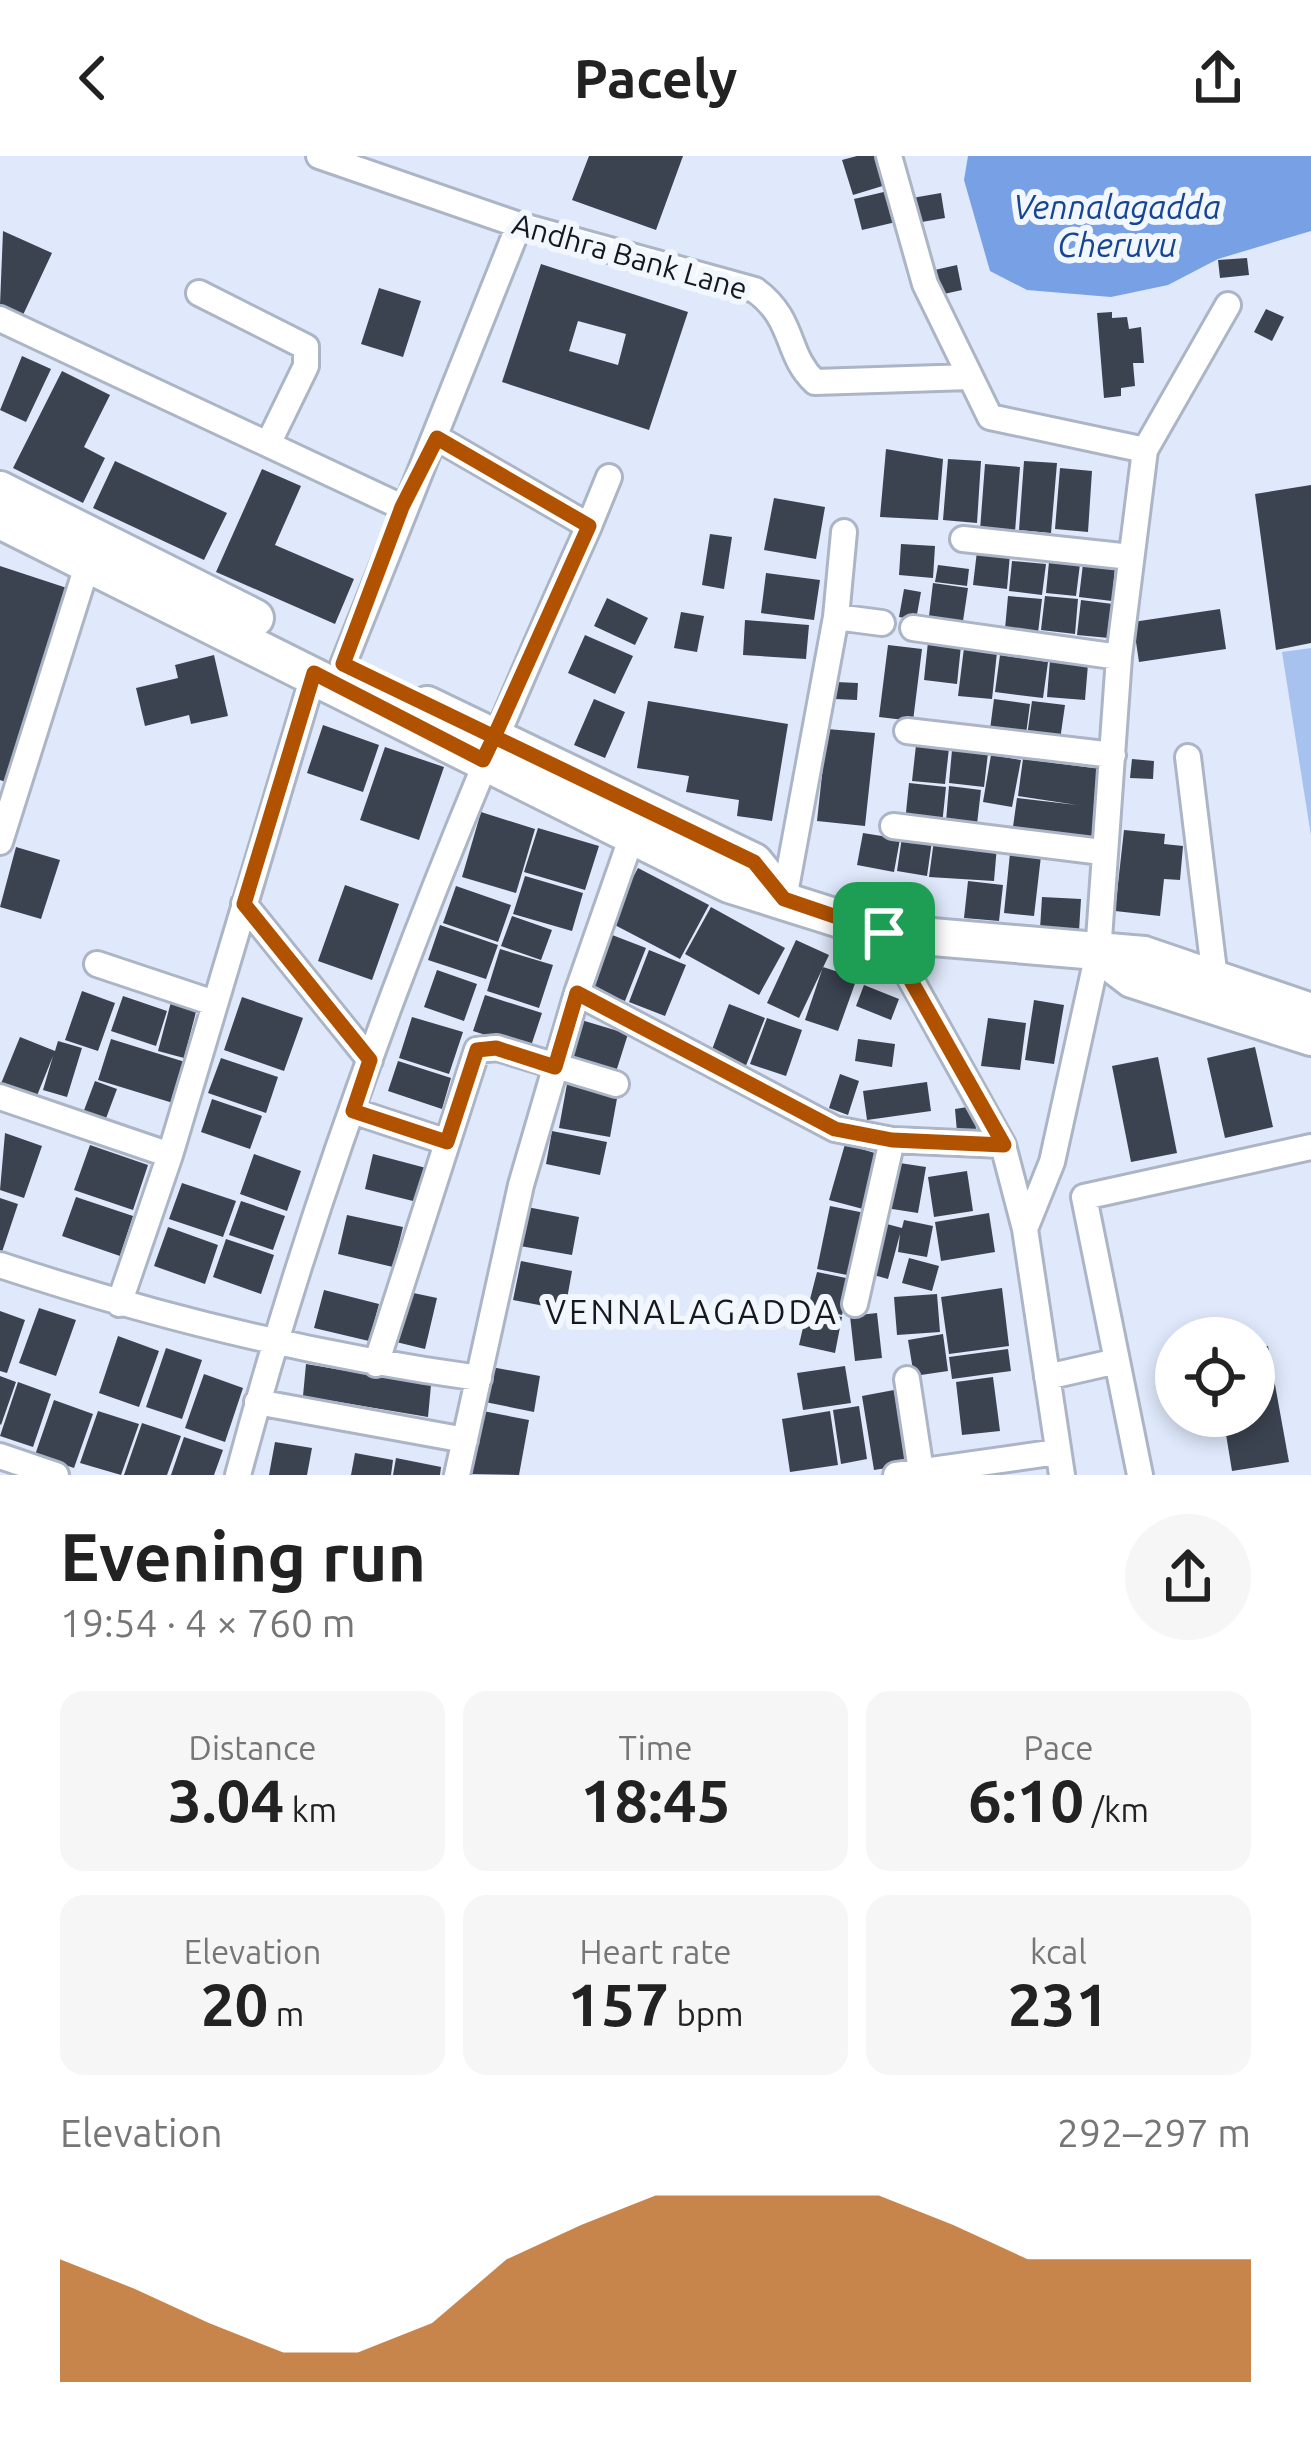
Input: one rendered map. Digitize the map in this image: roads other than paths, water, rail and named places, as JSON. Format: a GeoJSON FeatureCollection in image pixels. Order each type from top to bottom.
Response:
{"type":"FeatureCollection","features":[{"type":"Feature","properties":{"kind":"main road"},"geometry":{"type":"LineString","coordinates":[[0,490],[329,669],[488,749],[754,862],[784,899]]}},
{"type":"Feature","properties":{"kind":"main road"},"geometry":{"type":"LineString","coordinates":[[0,520],[87,566],[329,669]]}},
{"type":"Feature","properties":{"kind":"main road"},"geometry":{"type":"LineString","coordinates":[[488,749],[632,836],[728,884],[884,933],[1144,956],[1311,1012]]}},
{"type":"Feature","properties":{"kind":"main road"},"geometry":{"type":"LineString","coordinates":[[1099,953],[1132,979],[1311,1037]]}},
{"type":"Feature","properties":{"kind":"street","name":"Andhra Bank Lane"},"geometry":{"type":"LineString","coordinates":[[322,156],[519,225],[755,290],[778,307],[803,371],[814,382],[970,376]]}},
{"type":"Feature","properties":{"kind":"street"},"geometry":{"type":"LineString","coordinates":[[890,156],[925,284],[990,417],[1145,450]]}},
{"type":"Feature","properties":{"kind":"street"},"geometry":{"type":"LineString","coordinates":[[119,1304],[170,1155],[244,904],[329,669],[437,438],[519,225]]}},
{"type":"Feature","properties":{"kind":"street"},"geometry":{"type":"LineString","coordinates":[[200,293],[306,347],[306,366],[268,444]]}},
{"type":"Feature","properties":{"kind":"street"},"geometry":{"type":"LineString","coordinates":[[1025,1228],[1052,1162],[1099,953],[1102,852],[1119,657],[1145,450],[1228,305]]}},
{"type":"Feature","properties":{"kind":"street"},"geometry":{"type":"LineString","coordinates":[[0,319],[402,507]]}},
{"type":"Feature","properties":{"kind":"street"},"geometry":{"type":"LineString","coordinates":[[437,438],[589,526]]}},
{"type":"Feature","properties":{"kind":"street"},"geometry":{"type":"LineString","coordinates":[[238,1475],[257,1402],[370,1060],[488,749],[609,477]]}},
{"type":"Feature","properties":{"kind":"street"},"geometry":{"type":"LineString","coordinates":[[784,899],[836,616],[844,532]]}},
{"type":"Feature","properties":{"kind":"street"},"geometry":{"type":"LineString","coordinates":[[963,539],[1131,557]]}},
{"type":"Feature","properties":{"kind":"street"},"geometry":{"type":"LineString","coordinates":[[0,842],[6,801],[87,566]]}},
{"type":"Feature","properties":{"kind":"street"},"geometry":{"type":"LineString","coordinates":[[836,616],[882,623]]}},
{"type":"Feature","properties":{"kind":"street"},"geometry":{"type":"LineString","coordinates":[[913,628],[1119,657]]}},
{"type":"Feature","properties":{"kind":"street"},"geometry":{"type":"LineString","coordinates":[[908,731],[1113,754]]}},
{"type":"Feature","properties":{"kind":"street"},"geometry":{"type":"LineString","coordinates":[[1188,757],[1215,979]]}},
{"type":"Feature","properties":{"kind":"street"},"geometry":{"type":"LineString","coordinates":[[892,826],[1102,852]]}},
{"type":"Feature","properties":{"kind":"street"},"geometry":{"type":"LineString","coordinates":[[457,1475],[520,1185],[577,993],[632,836]]}},
{"type":"Feature","properties":{"kind":"street"},"geometry":{"type":"LineString","coordinates":[[244,904],[370,1060]]}},
{"type":"Feature","properties":{"kind":"street"},"geometry":{"type":"LineString","coordinates":[[884,933],[1004,1145],[1025,1228],[1060,1464],[909,1473],[907,1378]]}},
{"type":"Feature","properties":{"kind":"street"},"geometry":{"type":"LineString","coordinates":[[98,964],[214,1003]]}},
{"type":"Feature","properties":{"kind":"street"},"geometry":{"type":"LineString","coordinates":[[577,993],[835,1129],[892,1140],[1004,1145]]}},
{"type":"Feature","properties":{"kind":"street"},"geometry":{"type":"LineString","coordinates":[[376,1364],[477,1050],[496,1048],[616,1084]]}},
{"type":"Feature","properties":{"kind":"street"},"geometry":{"type":"LineString","coordinates":[[0,1097],[170,1155]]}},
{"type":"Feature","properties":{"kind":"street"},"geometry":{"type":"LineString","coordinates":[[353,1111],[447,1142]]}},
{"type":"Feature","properties":{"kind":"street"},"geometry":{"type":"LineString","coordinates":[[855,1304],[892,1140]]}},
{"type":"Feature","properties":{"kind":"street"},"geometry":{"type":"LineString","coordinates":[[1140,1475],[1084,1197],[1311,1147]]}},
{"type":"Feature","properties":{"kind":"street"},"geometry":{"type":"LineString","coordinates":[[0,1265],[119,1304],[277,1343],[376,1364],[478,1378]]}},
{"type":"Feature","properties":{"kind":"street"},"geometry":{"type":"LineString","coordinates":[[1047,1377],[1117,1360]]}},
{"type":"Feature","properties":{"kind":"street"},"geometry":{"type":"LineString","coordinates":[[257,1402],[465,1440]]}},
{"type":"Feature","properties":{"kind":"street"},"geometry":{"type":"LineString","coordinates":[[0,1456],[56,1475]]}},
{"type":"Feature","properties":{"kind":"water","name":"Vennalagadda Cheruvu"},"geometry":{"type":"Polygon","coordinates":[[[968,156],[1311,156],[1311,231],[1218,259],[1168,285],[1111,297],[1027,290],[990,271],[964,180],[968,156]]]}},
{"type":"Feature","properties":{"kind":"district","name":"VENNALAGADDA"},"geometry":{"type":"Point","coordinates":[692,1311]}}]}
